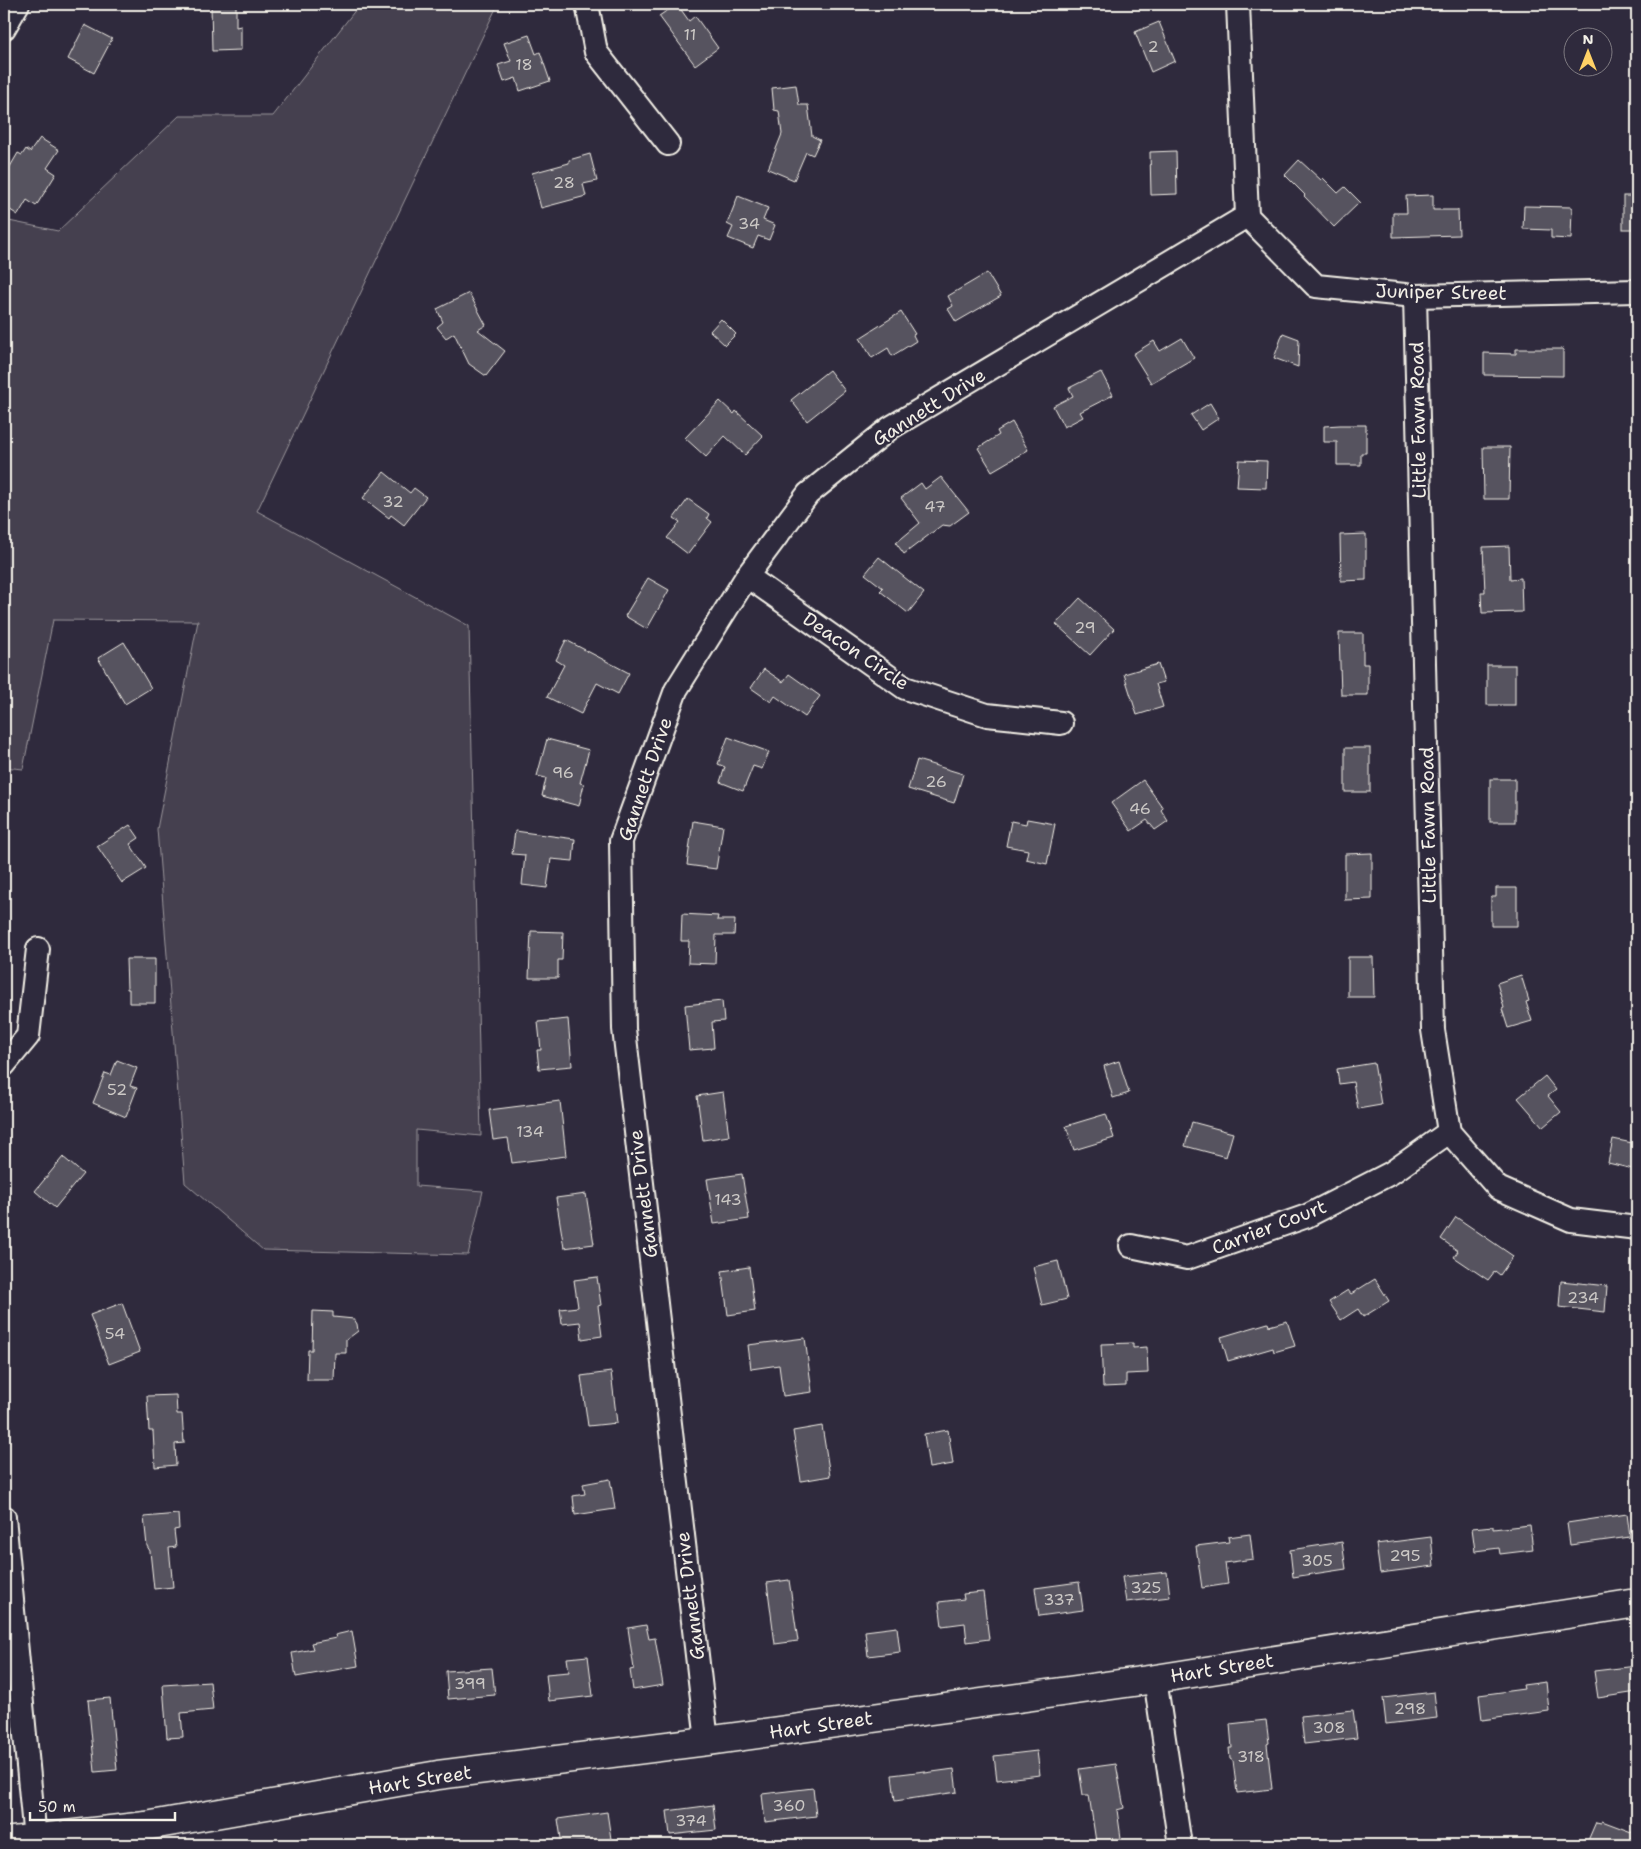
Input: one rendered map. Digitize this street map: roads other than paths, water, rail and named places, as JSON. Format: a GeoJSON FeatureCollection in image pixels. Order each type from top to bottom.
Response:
{"type":"FeatureCollection","features":[{"type":"Feature","properties":{"kind":"street"},"geometry":{"type":"LineString","coordinates":[[4,28],[18,4]]}},
{"type":"Feature","properties":{"kind":"street"},"geometry":{"type":"LineString","coordinates":[[587,4],[596,52],[668,144]]}},
{"type":"Feature","properties":{"kind":"street"},"geometry":{"type":"LineString","coordinates":[[1238,4],[1247,216]]}},
{"type":"Feature","properties":{"kind":"street","name":"Juniper Street"},"geometry":{"type":"LineString","coordinates":[[1247,216],[1316,286],[1414,296],[1637,291]]}},
{"type":"Feature","properties":{"kind":"street","name":"Gannett Drive"},"geometry":{"type":"LineString","coordinates":[[707,1741],[624,1029],[621,841],[676,690],[747,576],[808,494],[890,428],[1247,216]]}},
{"type":"Feature","properties":{"kind":"street","name":"Little Fawn Road"},"geometry":{"type":"LineString","coordinates":[[1414,296],[1433,1030],[1449,1132]]}},
{"type":"Feature","properties":{"kind":"street","name":"Deacon Circle"},"geometry":{"type":"LineString","coordinates":[[747,576],[905,688],[987,715],[1061,723]]}},
{"type":"Feature","properties":{"kind":"street"},"geometry":{"type":"LineString","coordinates":[[4,1065],[28,1036],[38,949]]}},
{"type":"Feature","properties":{"kind":"street"},"geometry":{"type":"LineString","coordinates":[[1449,1132],[1498,1188],[1572,1220],[1637,1228]]}},
{"type":"Feature","properties":{"kind":"street","name":"Carrier Court"},"geometry":{"type":"LineString","coordinates":[[1131,1246],[1187,1258],[1307,1216],[1391,1173],[1449,1132]]}},
{"type":"Feature","properties":{"kind":"street"},"geometry":{"type":"LineString","coordinates":[[4,1517],[35,1839]]}},
{"type":"Feature","properties":{"kind":"street","name":"Hart Street"},"geometry":{"type":"LineString","coordinates":[[4,1842],[146,1826],[438,1776],[1155,1679],[1637,1603]]}},
{"type":"Feature","properties":{"kind":"street"},"geometry":{"type":"LineString","coordinates":[[1155,1679],[1180,1845]]}}]}
